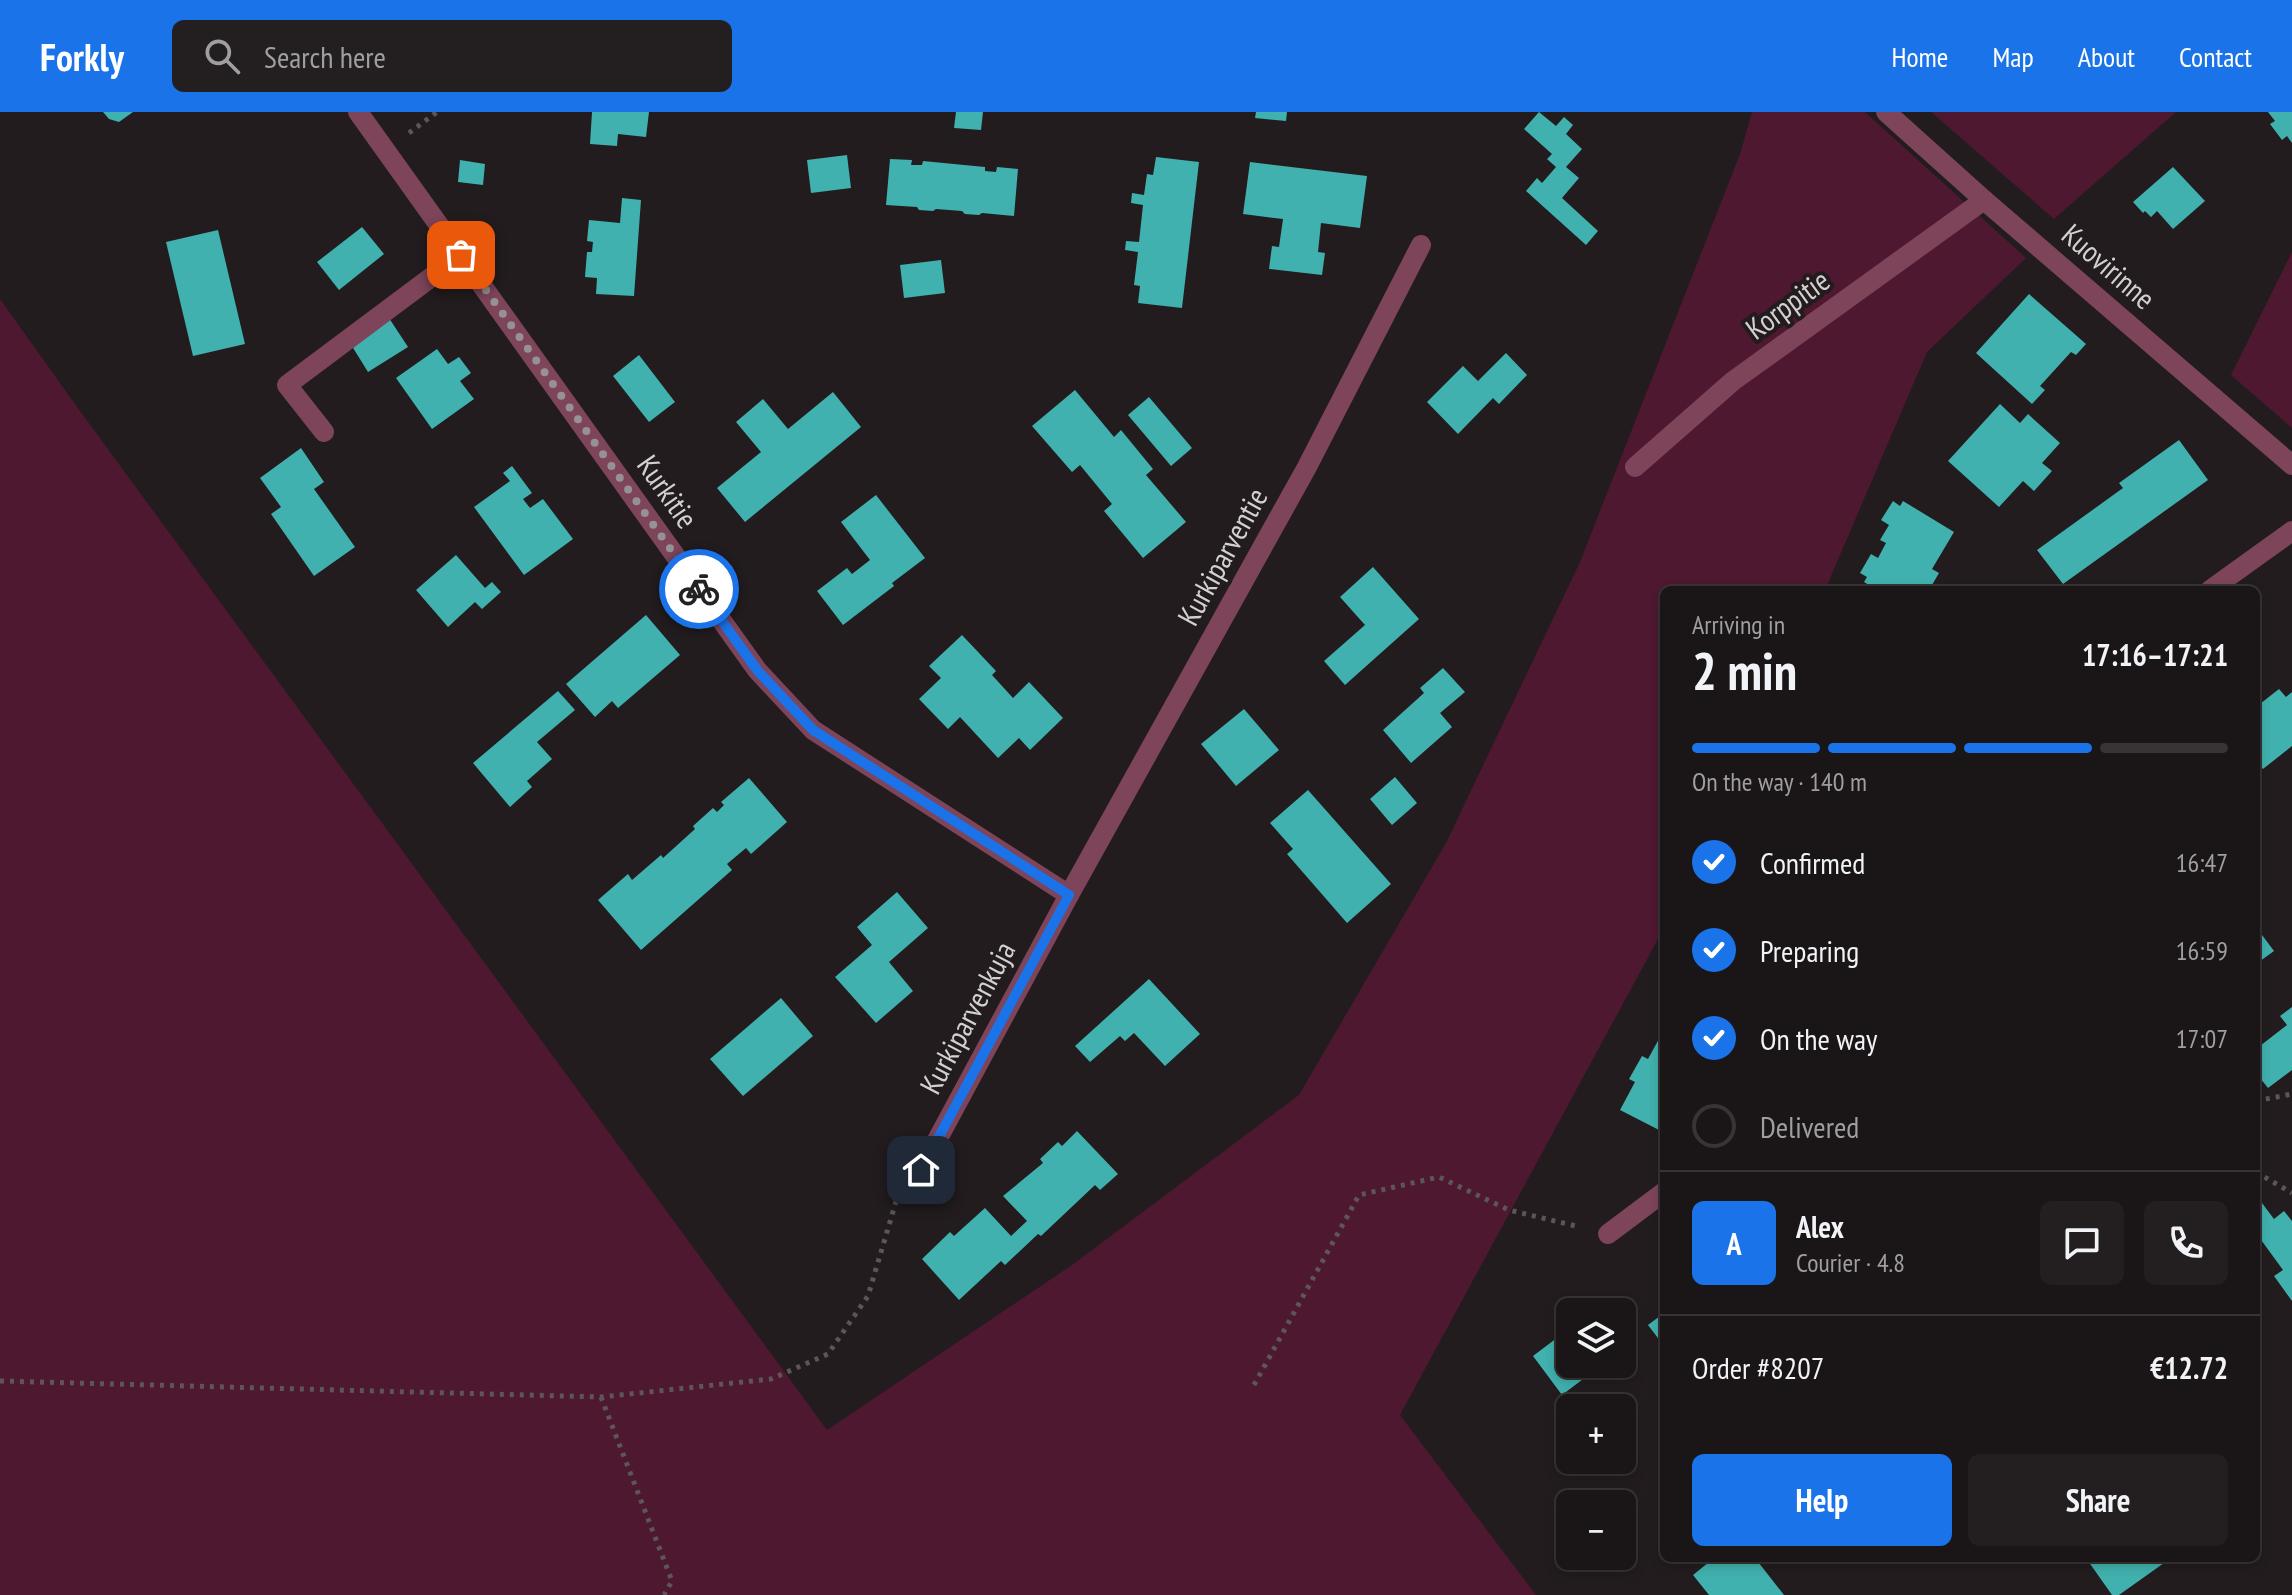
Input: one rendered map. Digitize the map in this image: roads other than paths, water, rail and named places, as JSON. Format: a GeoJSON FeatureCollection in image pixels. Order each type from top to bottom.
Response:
{"type":"FeatureCollection","features":[{"type":"Feature","properties":{"kind":"street","name":"Kurkitie"},"geometry":{"type":"LineString","coordinates":[[358,112],[757,670],[813,730],[1069,895]]}},
{"type":"Feature","properties":{"kind":"street","name":"Kuovirinne"},"geometry":{"type":"LineString","coordinates":[[1886,112],[2292,465]]}},
{"type":"Feature","properties":{"kind":"street","name":"Korppitie"},"geometry":{"type":"LineString","coordinates":[[1635,467],[1733,381],[1984,200]]}},
{"type":"Feature","properties":{"kind":"street","name":"Kurkiparventie"},"geometry":{"type":"LineString","coordinates":[[1069,895],[1307,467],[1421,245]]}},
{"type":"Feature","properties":{"kind":"street"},"geometry":{"type":"LineString","coordinates":[[324,432],[287,385],[461,255]]}},
{"type":"Feature","properties":{"kind":"street"},"geometry":{"type":"LineString","coordinates":[[2216,586],[2292,531]]}},
{"type":"Feature","properties":{"kind":"street","name":"Kurkiparvenkuja"},"geometry":{"type":"LineString","coordinates":[[921,1170],[1069,895]]}},
{"type":"Feature","properties":{"kind":"street"},"geometry":{"type":"LineString","coordinates":[[1608,1234],[1660,1195]]}}]}
